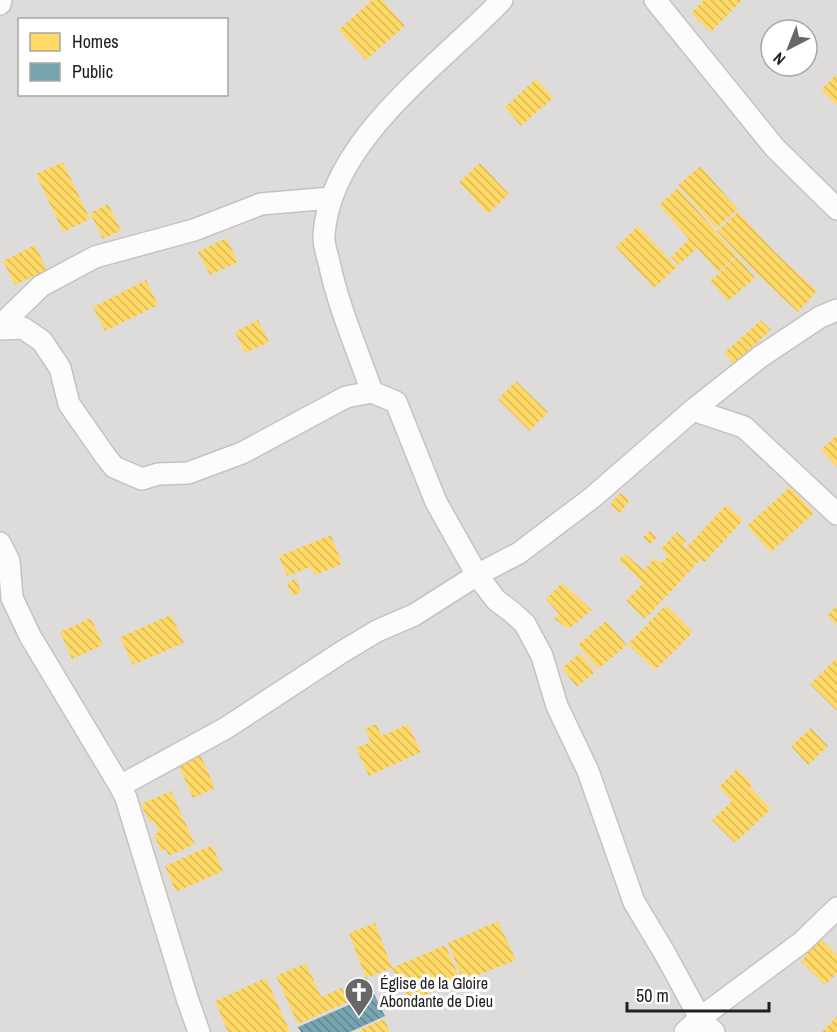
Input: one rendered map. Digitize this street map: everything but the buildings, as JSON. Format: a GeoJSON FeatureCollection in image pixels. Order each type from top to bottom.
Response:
{"type":"FeatureCollection","features":[{"type":"Feature","properties":{"kind":"street"},"geometry":{"type":"LineString","coordinates":[[0,4],[1,0]]}},
{"type":"Feature","properties":{"kind":"street"},"geometry":{"type":"LineString","coordinates":[[372,392],[333,284],[324,237],[331,198],[345,164],[400,96],[476,27],[502,0]]}},
{"type":"Feature","properties":{"kind":"street"},"geometry":{"type":"LineString","coordinates":[[655,0],[775,148],[837,209]]}},
{"type":"Feature","properties":{"kind":"street"},"geometry":{"type":"LineString","coordinates":[[0,327],[41,286],[95,257],[194,230],[261,204],[331,198]]}},
{"type":"Feature","properties":{"kind":"street"},"geometry":{"type":"LineString","coordinates":[[120,786],[226,728],[377,631],[414,615],[477,575],[519,553],[592,496],[693,410],[760,357],[820,317],[837,310]]}},
{"type":"Feature","properties":{"kind":"street"},"geometry":{"type":"LineString","coordinates":[[0,327],[22,328],[42,341],[60,368],[69,404],[106,457],[114,467],[142,479],[158,474],[188,473],[242,453],[346,397],[372,392],[396,402],[436,502],[477,575],[496,600],[525,624],[542,656],[557,706],[588,771],[634,902],[664,952],[700,1027],[802,942],[837,908]]}},
{"type":"Feature","properties":{"kind":"street"},"geometry":{"type":"LineString","coordinates":[[693,410],[744,427],[837,514]]}},
{"type":"Feature","properties":{"kind":"street"},"geometry":{"type":"LineString","coordinates":[[0,543],[9,561],[12,598],[30,636],[120,786],[199,1032]]}},
{"type":"Feature","properties":{"kind":"shaded area"},"geometry":{"type":"Polygon","coordinates":[[[0,0],[837,0],[837,1032],[0,1032],[0,0]]]}},
{"type":"Feature","properties":{"kind":"place","name":"Église de la Gloire Abondante de Dieu"},"geometry":{"type":"Point","coordinates":[359,1018]}}]}
